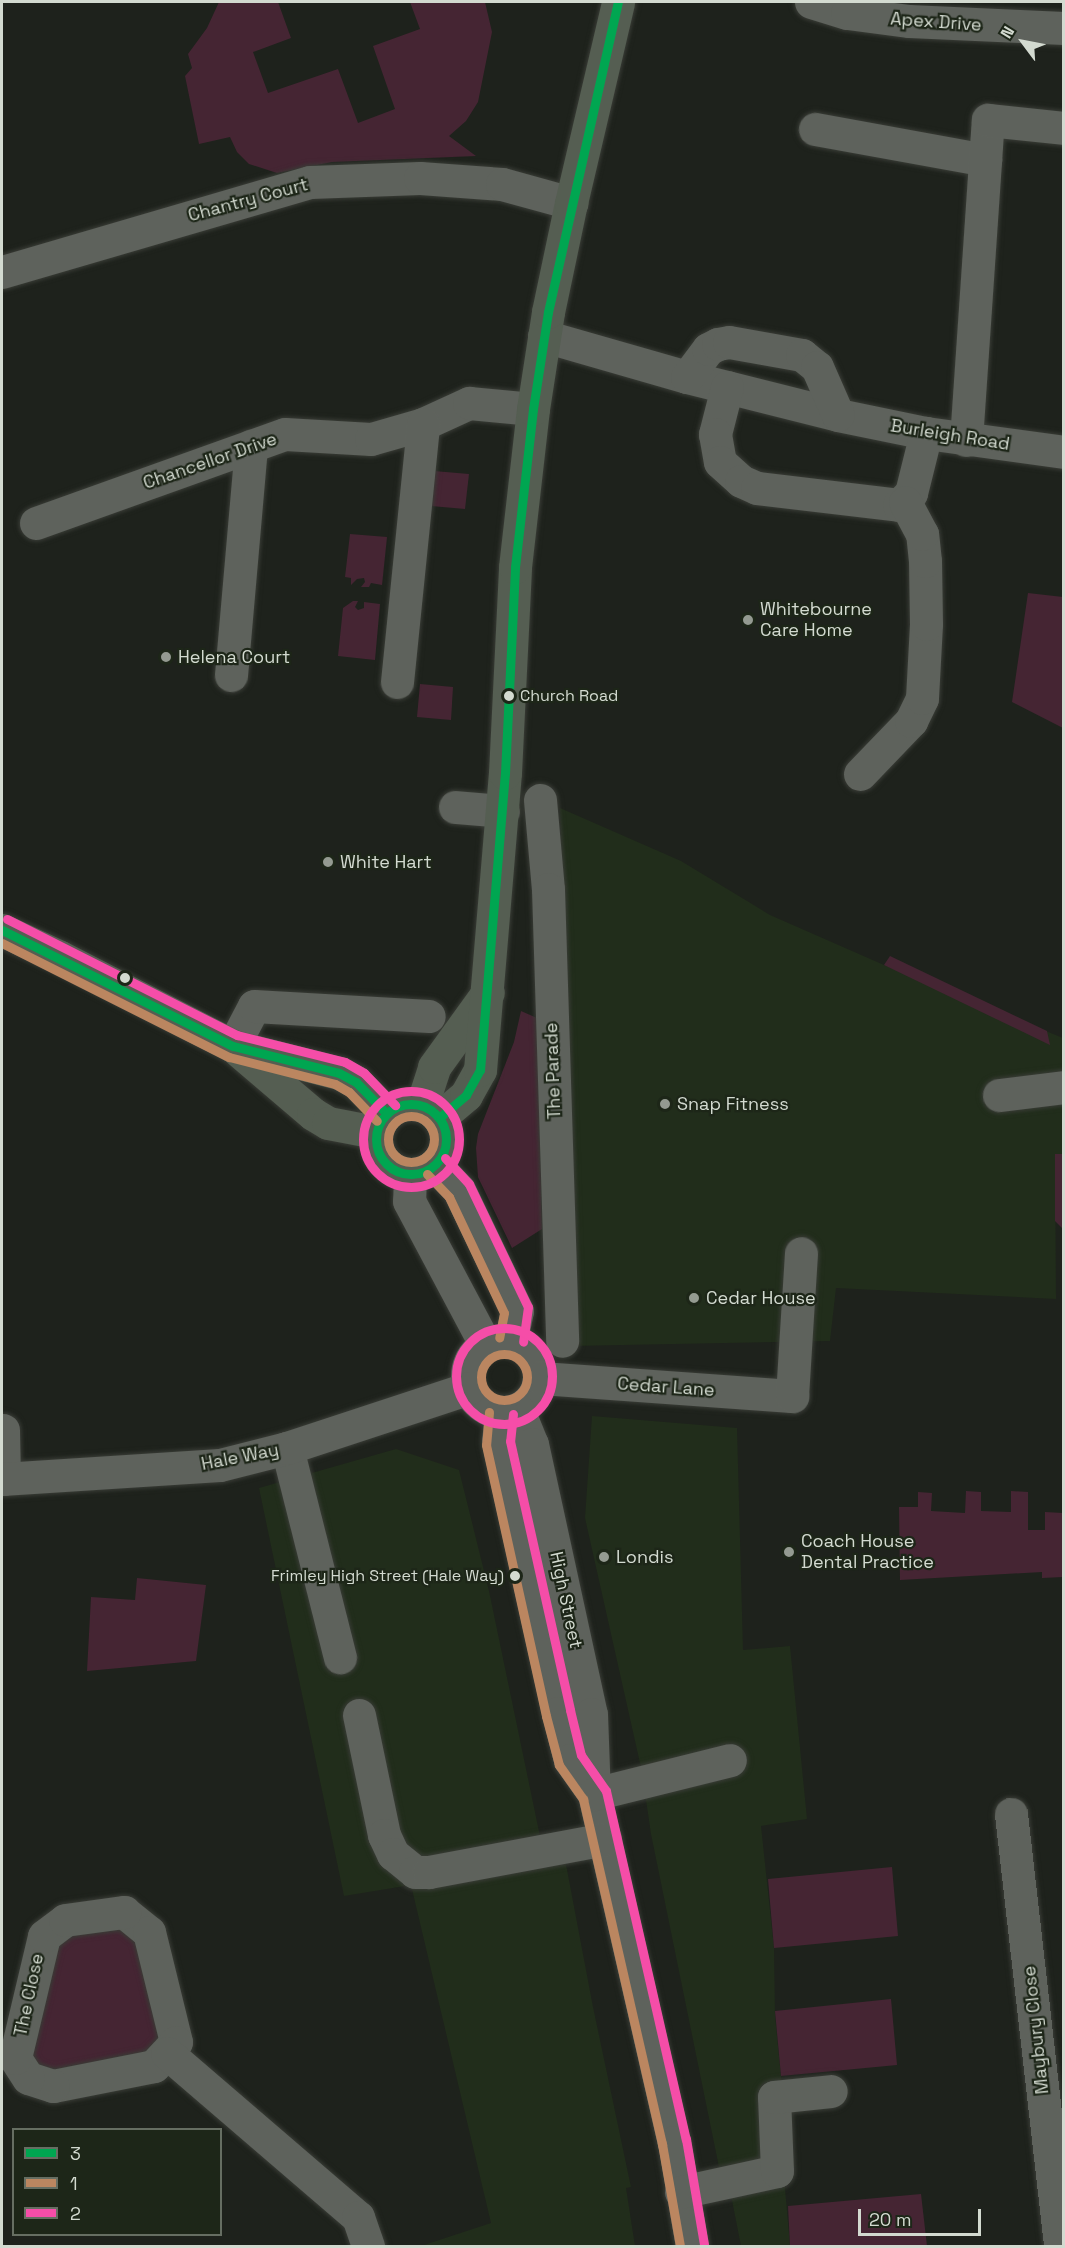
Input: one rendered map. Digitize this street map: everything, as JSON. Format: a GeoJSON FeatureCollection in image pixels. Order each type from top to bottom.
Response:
{"type":"FeatureCollection","features":[{"type":"Feature","properties":{"kind":"main road"},"geometry":{"type":"LineString","coordinates":[[233,1046],[339,1073],[356,1082],[380,1123],[377,1153],[390,1170],[423,1171],[448,1142],[431,1111],[434,1067],[488,992],[502,811],[514,567],[533,409],[544,336],[571,203],[618,2]]}},
{"type":"Feature","properties":{"kind":"main road"},"geometry":{"type":"LineString","coordinates":[[2,930],[60,957],[233,1046],[314,1114],[328,1123],[380,1123],[403,1104],[431,1111]]}},
{"type":"Feature","properties":{"kind":"street","name":"Apex Drive"},"geometry":{"type":"LineString","coordinates":[[811,2],[847,13],[909,21],[1064,28]]}},
{"type":"Feature","properties":{"kind":"street"},"geometry":{"type":"LineString","coordinates":[[966,440],[988,120],[1064,128]]}},
{"type":"Feature","properties":{"kind":"street"},"geometry":{"type":"LineString","coordinates":[[815,129],[985,160]]}},
{"type":"Feature","properties":{"kind":"street","name":"Chantry Court"},"geometry":{"type":"LineString","coordinates":[[2,272],[310,182],[420,178],[502,184],[571,203]]}},
{"type":"Feature","properties":{"kind":"street","name":"Burleigh Road"},"geometry":{"type":"LineString","coordinates":[[544,336],[687,377],[838,415],[926,434],[1064,452]]}},
{"type":"Feature","properties":{"kind":"street"},"geometry":{"type":"LineString","coordinates":[[687,377],[708,349],[718,344],[729,342],[802,355],[817,368],[838,415]]}},
{"type":"Feature","properties":{"kind":"street"},"geometry":{"type":"LineString","coordinates":[[727,387],[715,434],[720,462],[741,481],[767,490],[899,505],[905,502],[911,493],[926,434]]}},
{"type":"Feature","properties":{"kind":"street","name":"Chancellor Drive"},"geometry":{"type":"LineString","coordinates":[[36,523],[285,434],[371,439],[423,424],[469,403],[533,409]]}},
{"type":"Feature","properties":{"kind":"street"},"geometry":{"type":"LineString","coordinates":[[398,682],[423,424]]}},
{"type":"Feature","properties":{"kind":"street"},"geometry":{"type":"LineString","coordinates":[[231,675],[251,446]]}},
{"type":"Feature","properties":{"kind":"street"},"geometry":{"type":"LineString","coordinates":[[860,774],[911,722],[922,698],[926,624],[925,561],[922,534],[905,502]]}},
{"type":"Feature","properties":{"kind":"street","name":"The Parade"},"geometry":{"type":"LineString","coordinates":[[540,800],[548,889],[562,1341]]}},
{"type":"Feature","properties":{"kind":"street"},"geometry":{"type":"LineString","coordinates":[[455,807],[502,811]]}},
{"type":"Feature","properties":{"kind":"street"},"geometry":{"type":"LineString","coordinates":[[233,1046],[255,999],[429,1016]]}},
{"type":"Feature","properties":{"kind":"street"},"geometry":{"type":"LineString","coordinates":[[999,1095],[1064,1087]]}},
{"type":"Feature","properties":{"kind":"street"},"geometry":{"type":"LineString","coordinates":[[423,1171],[409,1201],[498,1342],[533,1354],[540,1378],[534,1398],[509,1412],[481,1405],[469,1388],[469,1363],[498,1342],[517,1311],[459,1190],[423,1171]]}},
{"type":"Feature","properties":{"kind":"street","name":"Cedar Lane"},"geometry":{"type":"LineString","coordinates":[[540,1378],[792,1396],[801,1253]]}},
{"type":"Feature","properties":{"kind":"street","name":"Hale Way"},"geometry":{"type":"LineString","coordinates":[[3,1479],[216,1453],[287,1448],[469,1388]]}},
{"type":"Feature","properties":{"kind":"street","name":"High Street"},"geometry":{"type":"LineString","coordinates":[[509,1412],[498,1442],[570,1760],[594,1794],[605,1839],[674,2142],[692,2247]]}},
{"type":"Feature","properties":{"kind":"street"},"geometry":{"type":"LineString","coordinates":[[3,1430],[3,1479]]}},
{"type":"Feature","properties":{"kind":"street"},"geometry":{"type":"LineString","coordinates":[[287,1448],[340,1657]]}},
{"type":"Feature","properties":{"kind":"street"},"geometry":{"type":"LineString","coordinates":[[359,1715],[384,1835],[393,1854],[415,1872],[429,1872],[605,1839]]}},
{"type":"Feature","properties":{"kind":"street"},"geometry":{"type":"LineString","coordinates":[[594,1794],[730,1760]]}},
{"type":"Feature","properties":{"kind":"street","name":"Maybury Close"},"geometry":{"type":"LineString","coordinates":[[1011,1814],[1060,2247]]}},
{"type":"Feature","properties":{"kind":"street","name":"The Close"},"geometry":{"type":"LineString","coordinates":[[124,1912],[149,1932],[176,2042],[167,2053],[153,2066],[53,2086],[28,2078],[15,2058],[44,1936],[65,1920],[124,1912]]}},
{"type":"Feature","properties":{"kind":"street"},"geometry":{"type":"LineString","coordinates":[[167,2053],[358,2217],[368,2247]]}},
{"type":"Feature","properties":{"kind":"street"},"geometry":{"type":"LineString","coordinates":[[681,2192],[777,2171],[774,2097],[831,2091]]}},
{"type":"Feature","properties":{"kind":"shaded area"},"geometry":{"type":"Polygon","coordinates":[[[219,2],[278,2],[291,38],[253,52],[268,93],[338,69],[358,123],[395,109],[373,46],[420,29],[410,2],[485,2],[492,32],[478,102],[466,121],[449,136],[476,156],[332,162],[277,173],[249,164],[237,152],[230,137],[199,144],[185,76],[192,68],[188,54],[207,28],[219,2]]]}},
{"type":"Feature","properties":{"kind":"shaded area"},"geometry":{"type":"Polygon","coordinates":[[[434,471],[469,474],[465,509],[431,506],[434,471]]]}},
{"type":"Feature","properties":{"kind":"shaded area"},"geometry":{"type":"Polygon","coordinates":[[[350,534],[387,537],[382,585],[371,583],[369,587],[361,587],[365,582],[364,578],[357,579],[351,585],[351,578],[345,577],[350,534]]]}},
{"type":"Feature","properties":{"kind":"shaded area"},"geometry":{"type":"Polygon","coordinates":[[[1028,593],[1063,597],[1063,728],[1012,702],[1028,593]]]}},
{"type":"Feature","properties":{"kind":"shaded area"},"geometry":{"type":"Polygon","coordinates":[[[353,601],[358,601],[355,607],[358,610],[364,608],[364,602],[380,604],[375,660],[338,656],[343,608],[353,601]]]}},
{"type":"Feature","properties":{"kind":"shaded area"},"geometry":{"type":"Polygon","coordinates":[[[420,684],[453,687],[451,720],[417,717],[420,684]]]}},
{"type":"Feature","properties":{"kind":"shaded area"},"geometry":{"type":"Polygon","coordinates":[[[560,808],[681,861],[770,915],[884,965],[1063,1038],[1063,1154],[1055,1155],[1056,1299],[836,1288],[830,1341],[571,1346],[560,808]]]}},
{"type":"Feature","properties":{"kind":"shaded area"},"geometry":{"type":"Polygon","coordinates":[[[890,956],[1047,1031],[1050,1045],[884,965],[890,956]]]}},
{"type":"Feature","properties":{"kind":"shaded area"},"geometry":{"type":"Polygon","coordinates":[[[521,1011],[537,1018],[542,1229],[512,1248],[478,1177],[476,1148],[478,1134],[514,1042],[521,1011]]]}},
{"type":"Feature","properties":{"kind":"shaded area"},"geometry":{"type":"Polygon","coordinates":[[[1055,1154],[1063,1154],[1063,1229],[1055,1221],[1055,1154]]]}},
{"type":"Feature","properties":{"kind":"shaded area"},"geometry":{"type":"Polygon","coordinates":[[[592,1416],[737,1428],[743,1650],[790,1646],[807,1819],[761,1826],[774,1948],[775,2016],[781,2076],[781,2142],[790,2246],[741,2246],[730,2190],[720,2172],[651,1834],[642,1772],[585,1518],[592,1416]]]}},
{"type":"Feature","properties":{"kind":"shaded area"},"geometry":{"type":"Polygon","coordinates":[[[396,1449],[459,1470],[489,1591],[541,1841],[565,1859],[631,2187],[626,2188],[635,2246],[421,2246],[491,2223],[411,1885],[344,1896],[259,1488],[396,1449]]]}},
{"type":"Feature","properties":{"kind":"shaded area"},"geometry":{"type":"Polygon","coordinates":[[[966,1491],[981,1492],[981,1511],[1011,1512],[1011,1491],[1028,1492],[1028,1530],[1045,1530],[1045,1512],[1063,1513],[1063,1577],[1042,1578],[1042,1572],[900,1580],[899,1507],[918,1507],[918,1492],[932,1493],[931,1511],[965,1513],[966,1491]]]}},
{"type":"Feature","properties":{"kind":"shaded area"},"geometry":{"type":"Polygon","coordinates":[[[137,1578],[206,1585],[196,1661],[87,1671],[91,1597],[135,1600],[137,1578]]]}},
{"type":"Feature","properties":{"kind":"shaded area"},"geometry":{"type":"Polygon","coordinates":[[[892,1867],[898,1936],[774,1948],[768,1879],[892,1867]]]}},
{"type":"Feature","properties":{"kind":"shaded area"},"geometry":{"type":"Polygon","coordinates":[[[122,1926],[136,1934],[165,2026],[154,2053],[53,2074],[29,2061],[55,1942],[74,1933],[122,1926]]]}},
{"type":"Feature","properties":{"kind":"shaded area"},"geometry":{"type":"Polygon","coordinates":[[[891,1999],[897,2065],[781,2076],[775,2011],[891,1999]]]}},
{"type":"Feature","properties":{"kind":"shaded area"},"geometry":{"type":"Polygon","coordinates":[[[921,2194],[927,2246],[790,2246],[788,2206],[921,2194]]]}},
{"type":"Feature","properties":{"kind":"transit line","name":"3"},"geometry":{"type":"LineString","coordinates":[[440,1117],[466,1095],[480,1070],[505,773],[515,567],[533,409],[548,312],[618,2]]}},
{"type":"Feature","properties":{"kind":"transit line","name":"2"},"geometry":{"type":"LineString","coordinates":[[7,919],[237,1035],[345,1062],[364,1073],[395,1105]]}},
{"type":"Feature","properties":{"kind":"transit line","name":"3"},"geometry":{"type":"LineString","coordinates":[[2,930],[233,1046],[339,1073],[356,1082],[386,1113]]}},
{"type":"Feature","properties":{"kind":"transit line","name":"1"},"geometry":{"type":"LineString","coordinates":[[2,943],[229,1057],[335,1084],[349,1092],[377,1121]]}},
{"type":"Feature","properties":{"kind":"transit line","name":"2"},"geometry":{"type":"LineString","coordinates":[[411,1091],[429,1095],[445,1105],[455,1121],[459,1139],[455,1157],[445,1173],[429,1183],[411,1187],[393,1183],[377,1173],[367,1157],[363,1139],[367,1121],[377,1105],[393,1095],[411,1091]]}},
{"type":"Feature","properties":{"kind":"transit line","name":"3"},"geometry":{"type":"LineString","coordinates":[[418,1104],[431,1110],[440,1119],[444,1125],[446,1139],[444,1153],[436,1164],[425,1172],[404,1174],[386,1164],[378,1153],[376,1132],[386,1114],[397,1106],[418,1104]]}},
{"type":"Feature","properties":{"kind":"transit line","name":"1"},"geometry":{"type":"LineString","coordinates":[[411,1116],[427,1123],[434,1139],[427,1155],[411,1162],[395,1155],[388,1139],[395,1123],[411,1116]]}},
{"type":"Feature","properties":{"kind":"transit line","name":"2"},"geometry":{"type":"LineString","coordinates":[[445,1158],[469,1184],[528,1307],[523,1342]]}},
{"type":"Feature","properties":{"kind":"transit line","name":"1"},"geometry":{"type":"LineString","coordinates":[[427,1174],[449,1197],[504,1313],[499,1338]]}},
{"type":"Feature","properties":{"kind":"transit line","name":"2"},"geometry":{"type":"LineString","coordinates":[[504,1328],[522,1332],[538,1342],[548,1358],[552,1376],[548,1394],[538,1410],[522,1420],[504,1424],[486,1420],[470,1410],[460,1394],[456,1376],[460,1358],[470,1342],[486,1332],[504,1328]]}},
{"type":"Feature","properties":{"kind":"transit line","name":"1"},"geometry":{"type":"LineString","coordinates":[[504,1354],[513,1355],[521,1360],[526,1368],[527,1377],[526,1386],[521,1394],[513,1399],[504,1400],[495,1399],[487,1394],[482,1386],[481,1377],[482,1368],[487,1360],[495,1355],[504,1354]]}},
{"type":"Feature","properties":{"kind":"transit line","name":"1"},"geometry":{"type":"LineString","coordinates":[[489,1412],[486,1445],[546,1716],[559,1765],[583,1799],[662,2144],[680,2246]]}},
{"type":"Feature","properties":{"kind":"transit line","name":"2"},"geometry":{"type":"LineString","coordinates":[[513,1414],[510,1441],[570,1710],[581,1755],[606,1791],[686,2139],[704,2244]]}},
{"type":"Feature","properties":{"kind":"place","name":"Whitebourne Care Home"},"geometry":{"type":"Point","coordinates":[748,620]}},
{"type":"Feature","properties":{"kind":"place","name":"Helena Court"},"geometry":{"type":"Point","coordinates":[166,657]}},
{"type":"Feature","properties":{"kind":"place","name":"Church Road"},"geometry":{"type":"Point","coordinates":[509,696]}},
{"type":"Feature","properties":{"kind":"place","name":"White Hart"},"geometry":{"type":"Point","coordinates":[328,862]}},
{"type":"Feature","properties":{"kind":"place","name":"Snap Fitness"},"geometry":{"type":"Point","coordinates":[665,1104]}},
{"type":"Feature","properties":{"kind":"place","name":"Cedar House"},"geometry":{"type":"Point","coordinates":[694,1298]}},
{"type":"Feature","properties":{"kind":"place","name":"Coach House Dental Practice"},"geometry":{"type":"Point","coordinates":[789,1552]}},
{"type":"Feature","properties":{"kind":"place","name":"Londis"},"geometry":{"type":"Point","coordinates":[604,1557]}},
{"type":"Feature","properties":{"kind":"place","name":"Frimley High Street (Hale Way)"},"geometry":{"type":"Point","coordinates":[515,1576]}}]}
